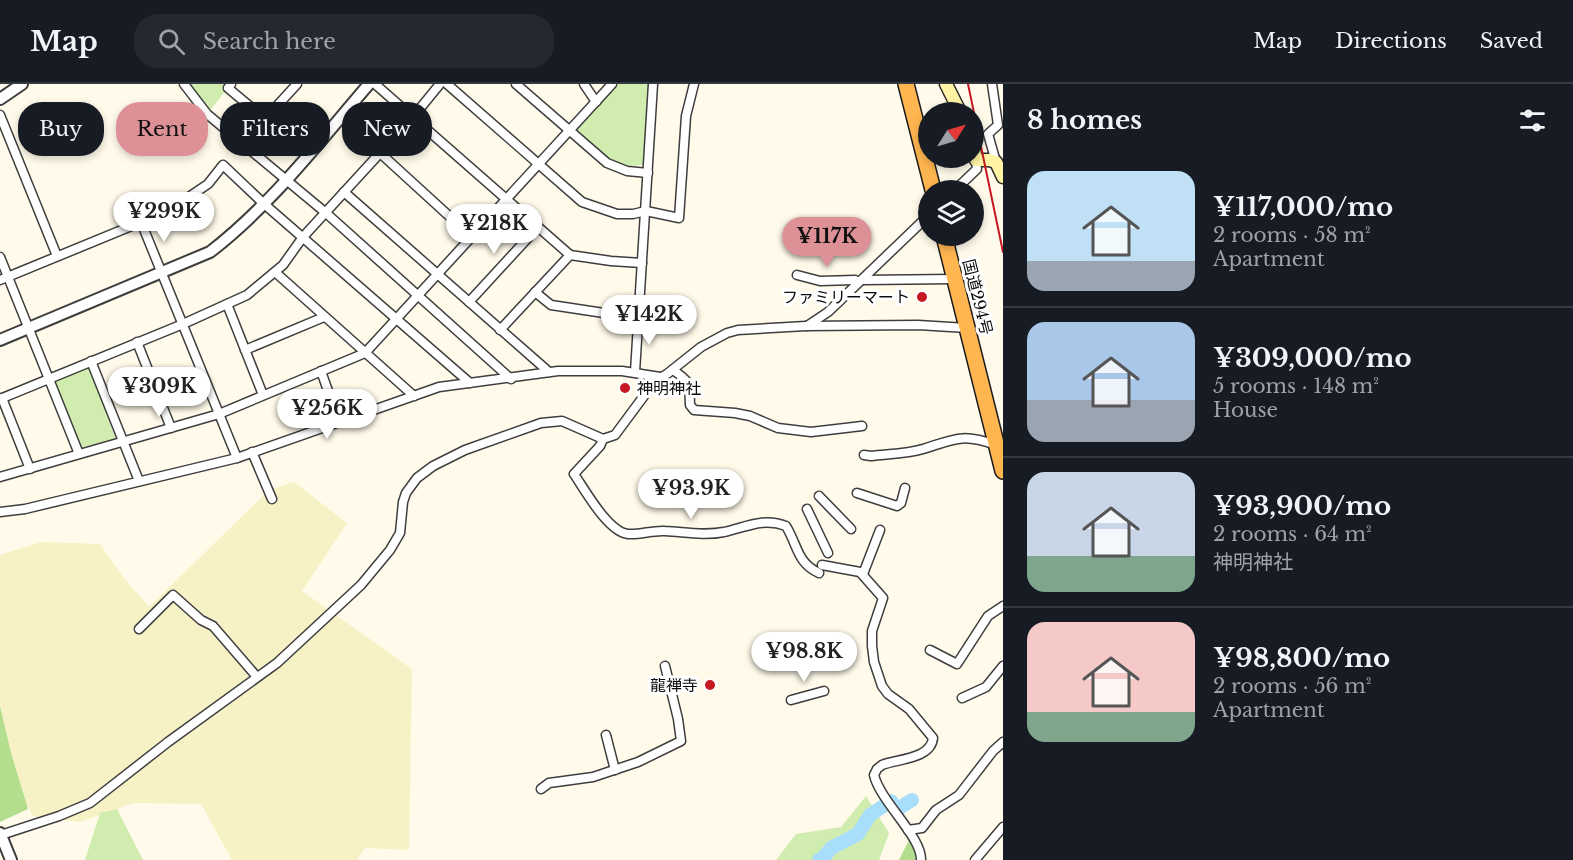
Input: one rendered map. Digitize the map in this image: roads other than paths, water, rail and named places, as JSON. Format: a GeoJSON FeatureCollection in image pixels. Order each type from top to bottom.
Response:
{"type":"FeatureCollection","features":[{"type":"Feature","properties":{"kind":"highway"},"geometry":{"type":"LineString","coordinates":[[906,84],[930,180]]}},
{"type":"Feature","properties":{"kind":"highway","name":"国道294号"},"geometry":{"type":"LineString","coordinates":[[946,246],[1003,471]]}},
{"type":"Feature","properties":{"kind":"main road"},"geometry":{"type":"LineString","coordinates":[[946,84],[955,102]]}},
{"type":"Feature","properties":{"kind":"main road"},"geometry":{"type":"LineString","coordinates":[[984,158],[996,162],[1003,177]]}},
{"type":"Feature","properties":{"kind":"street"},"geometry":{"type":"LineString","coordinates":[[0,99],[22,84]]}},
{"type":"Feature","properties":{"kind":"street"},"geometry":{"type":"LineString","coordinates":[[184,84],[207,114],[220,125]]}},
{"type":"Feature","properties":{"kind":"street"},"geometry":{"type":"LineString","coordinates":[[231,84],[228,88],[245,102]]}},
{"type":"Feature","properties":{"kind":"street"},"geometry":{"type":"LineString","coordinates":[[281,102],[297,84]]}},
{"type":"Feature","properties":{"kind":"street"},"geometry":{"type":"LineString","coordinates":[[0,340],[210,252],[234,233],[285,180],[369,84]]}},
{"type":"Feature","properties":{"kind":"street"},"geometry":{"type":"LineString","coordinates":[[375,84],[396,102]]}},
{"type":"Feature","properties":{"kind":"street"},"geometry":{"type":"LineString","coordinates":[[425,102],[440,84]]}},
{"type":"Feature","properties":{"kind":"street"},"geometry":{"type":"LineString","coordinates":[[447,84],[582,202],[616,214],[646,211],[679,218],[686,116],[694,84]]}},
{"type":"Feature","properties":{"kind":"street"},"geometry":{"type":"LineString","coordinates":[[516,84],[607,163],[627,171],[648,173]]}},
{"type":"Feature","properties":{"kind":"street"},"geometry":{"type":"LineString","coordinates":[[584,84],[596,102]]}},
{"type":"Feature","properties":{"kind":"street"},"geometry":{"type":"LineString","coordinates":[[0,477],[219,414],[365,353],[612,84]]}},
{"type":"Feature","properties":{"kind":"street"},"geometry":{"type":"LineString","coordinates":[[635,372],[653,84]]}},
{"type":"Feature","properties":{"kind":"street"},"geometry":{"type":"LineString","coordinates":[[992,84],[998,125],[988,134],[996,162]]}},
{"type":"Feature","properties":{"kind":"street"},"geometry":{"type":"LineString","coordinates":[[0,115],[57,256]]}},
{"type":"Feature","properties":{"kind":"street"},"geometry":{"type":"LineString","coordinates":[[432,134],[570,255],[642,263]]}},
{"type":"Feature","properties":{"kind":"street"},"geometry":{"type":"LineString","coordinates":[[256,156],[326,213],[511,379]]}},
{"type":"Feature","properties":{"kind":"street"},"geometry":{"type":"LineString","coordinates":[[30,469],[1,398],[183,324],[247,294],[283,265],[303,237],[376,156]]}},
{"type":"Feature","properties":{"kind":"street"},"geometry":{"type":"LineString","coordinates":[[383,156],[472,237]]}},
{"type":"Feature","properties":{"kind":"street"},"geometry":{"type":"LineString","coordinates":[[4,279],[168,211],[208,184],[223,165],[263,203],[470,383]]}},
{"type":"Feature","properties":{"kind":"street"},"geometry":{"type":"LineString","coordinates":[[965,180],[976,168]]}},
{"type":"Feature","properties":{"kind":"street"},"geometry":{"type":"LineString","coordinates":[[344,192],[549,372]]}},
{"type":"Feature","properties":{"kind":"street"},"geometry":{"type":"LineString","coordinates":[[141,222],[237,458]]}},
{"type":"Feature","properties":{"kind":"street"},"geometry":{"type":"LineString","coordinates":[[806,326],[828,312],[858,280],[918,225]]}},
{"type":"Feature","properties":{"kind":"street"},"geometry":{"type":"LineString","coordinates":[[469,302],[538,227]]}},
{"type":"Feature","properties":{"kind":"street"},"geometry":{"type":"LineString","coordinates":[[500,330],[570,255]]}},
{"type":"Feature","properties":{"kind":"street"},"geometry":{"type":"LineString","coordinates":[[0,257],[4,279],[29,329],[79,454]]}},
{"type":"Feature","properties":{"kind":"street"},"geometry":{"type":"LineString","coordinates":[[275,272],[414,396]]}},
{"type":"Feature","properties":{"kind":"street"},"geometry":{"type":"LineString","coordinates":[[797,275],[820,281],[954,279]]}},
{"type":"Feature","properties":{"kind":"street"},"geometry":{"type":"LineString","coordinates":[[535,292],[551,305],[637,318]]}},
{"type":"Feature","properties":{"kind":"street"},"geometry":{"type":"LineString","coordinates":[[227,304],[263,395]]}},
{"type":"Feature","properties":{"kind":"street"},"geometry":{"type":"LineString","coordinates":[[245,350],[324,317]]}},
{"type":"Feature","properties":{"kind":"street"},"geometry":{"type":"LineString","coordinates":[[11,860],[0,834],[59,816],[90,803],[168,742],[278,663],[304,640],[361,585],[398,539],[406,493],[417,478],[428,469],[465,450],[541,423],[562,421],[603,439],[615,435],[646,391],[660,377],[673,370],[701,347],[727,333],[738,330],[806,326],[967,328]]}},
{"type":"Feature","properties":{"kind":"street"},"geometry":{"type":"LineString","coordinates":[[137,342],[171,428]]}},
{"type":"Feature","properties":{"kind":"street"},"geometry":{"type":"LineString","coordinates":[[91,361],[139,482]]}},
{"type":"Feature","properties":{"kind":"street"},"geometry":{"type":"LineString","coordinates":[[321,370],[339,422]]}},
{"type":"Feature","properties":{"kind":"street"},"geometry":{"type":"LineString","coordinates":[[673,370],[687,379],[690,405],[694,410],[735,413],[750,416],[778,428],[811,432],[862,426]]}},
{"type":"Feature","properties":{"kind":"street"},"geometry":{"type":"LineString","coordinates":[[0,512],[25,509],[237,458],[439,387],[511,379],[549,372],[635,372],[660,377]]}},
{"type":"Feature","properties":{"kind":"street"},"geometry":{"type":"LineString","coordinates":[[864,455],[921,450],[950,439],[963,437],[996,445]]}},
{"type":"Feature","properties":{"kind":"street"},"geometry":{"type":"LineString","coordinates":[[603,439],[600,446],[574,474],[594,505],[617,529],[627,534],[656,530],[708,535],[761,522],[779,523],[786,526],[807,567],[852,569],[863,574],[883,598],[872,632],[874,662],[882,686],[888,694],[909,709],[933,738],[931,745],[920,753],[912,758],[894,760],[882,765],[874,775],[883,794],[908,830],[921,855],[921,860]]}},
{"type":"Feature","properties":{"kind":"street"},"geometry":{"type":"LineString","coordinates":[[252,452],[272,499]]}},
{"type":"Feature","properties":{"kind":"street"},"geometry":{"type":"LineString","coordinates":[[857,493],[897,506],[901,503],[904,488]]}},
{"type":"Feature","properties":{"kind":"street"},"geometry":{"type":"LineString","coordinates":[[819,496],[851,529]]}},
{"type":"Feature","properties":{"kind":"street"},"geometry":{"type":"LineString","coordinates":[[807,509],[828,553]]}},
{"type":"Feature","properties":{"kind":"street"},"geometry":{"type":"LineString","coordinates":[[863,574],[880,530]]}},
{"type":"Feature","properties":{"kind":"street"},"geometry":{"type":"LineString","coordinates":[[139,629],[173,595],[201,620],[213,626],[257,677]]}},
{"type":"Feature","properties":{"kind":"street"},"geometry":{"type":"LineString","coordinates":[[930,650],[957,664],[988,616],[1003,606]]}},
{"type":"Feature","properties":{"kind":"street"},"geometry":{"type":"LineString","coordinates":[[541,789],[549,783],[593,777],[615,770],[638,762],[681,741],[665,666]]}},
{"type":"Feature","properties":{"kind":"street"},"geometry":{"type":"LineString","coordinates":[[962,698],[986,687],[1003,666]]}},
{"type":"Feature","properties":{"kind":"street"},"geometry":{"type":"LineString","coordinates":[[791,700],[824,691]]}},
{"type":"Feature","properties":{"kind":"street"},"geometry":{"type":"LineString","coordinates":[[606,735],[615,770]]}},
{"type":"Feature","properties":{"kind":"street"},"geometry":{"type":"LineString","coordinates":[[908,830],[922,828],[936,810],[959,795],[993,751],[1003,742]]}},
{"type":"Feature","properties":{"kind":"street"},"geometry":{"type":"LineString","coordinates":[[975,860],[1003,828]]}},
{"type":"Feature","properties":{"kind":"waterway"},"geometry":{"type":"LineString","coordinates":[[819,860],[831,848],[858,834],[870,815],[891,801],[896,810],[912,800]]}},
{"type":"Feature","properties":{"kind":"railway"},"geometry":{"type":"LineString","coordinates":[[968,84],[1003,252]]}},
{"type":"Feature","properties":{"kind":"place","name":"ファミリーマート"},"geometry":{"type":"Point","coordinates":[922,297]}},
{"type":"Feature","properties":{"kind":"place","name":"神明神社"},"geometry":{"type":"Point","coordinates":[625,388]}},
{"type":"Feature","properties":{"kind":"place","name":"龍禅寺"},"geometry":{"type":"Point","coordinates":[710,685]}}]}
